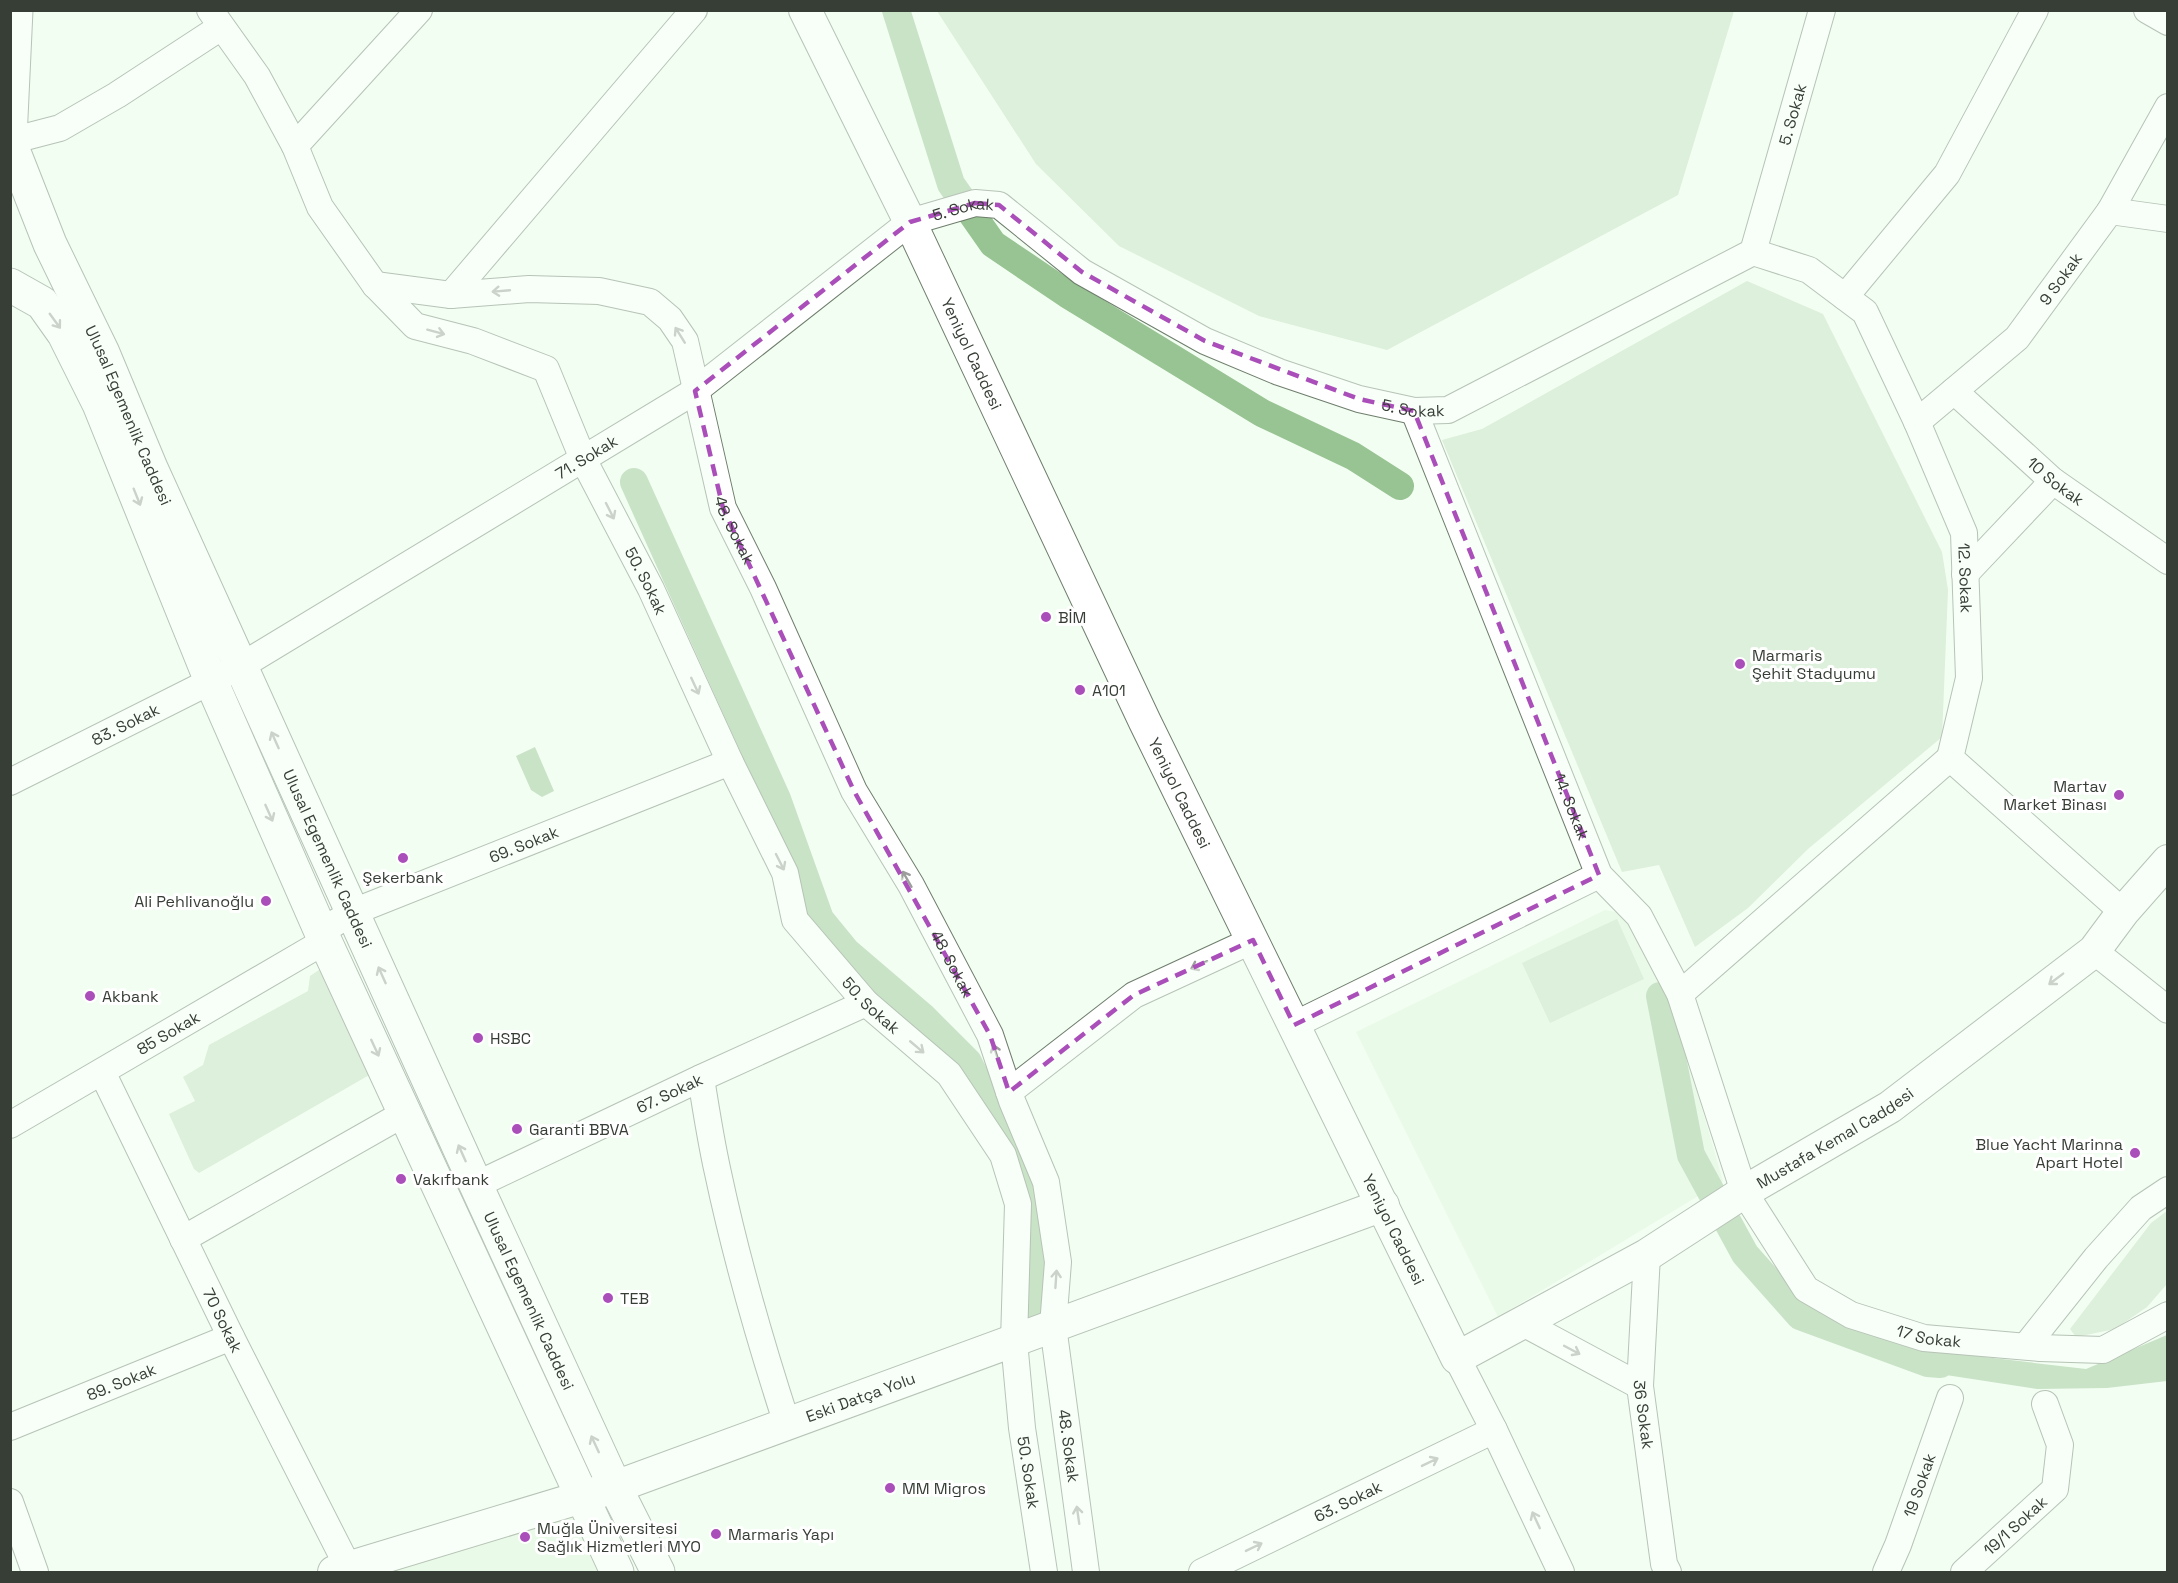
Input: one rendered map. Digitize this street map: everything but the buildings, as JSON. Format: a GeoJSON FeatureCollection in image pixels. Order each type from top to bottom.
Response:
{"type":"FeatureCollection","features":[{"type":"Feature","properties":{"kind":"main road"},"geometry":{"type":"LineString","coordinates":[[10,141],[16,10]]}},
{"type":"Feature","properties":{"kind":"main road","name":"Ulusal Egemenlik Caddesi"},"geometry":{"type":"LineString","coordinates":[[10,141],[50,244],[103,353],[151,468],[476,1185],[615,1487],[658,1572]]}},
{"type":"Feature","properties":{"kind":"main road"},"geometry":{"type":"LineString","coordinates":[[10,148],[10,171]]}},
{"type":"Feature","properties":{"kind":"main road","name":"Ulusal Egemenlik Caddesi"},"geometry":{"type":"LineString","coordinates":[[10,285],[42,303],[64,334],[99,404],[211,681],[322,933],[616,1572]]}},
{"type":"Feature","properties":{"kind":"street"},"geometry":{"type":"LineString","coordinates":[[295,146],[419,10]]}},
{"type":"Feature","properties":{"kind":"street"},"geometry":{"type":"LineString","coordinates":[[451,295],[694,10]]}},
{"type":"Feature","properties":{"kind":"street","name":"Yeniyol Caddesi"},"geometry":{"type":"LineString","coordinates":[[805,10],[910,222],[1145,722],[1494,1430],[1561,1572]]}},
{"type":"Feature","properties":{"kind":"street","name":"5. Sokak"},"geometry":{"type":"LineString","coordinates":[[910,222],[975,203],[999,205],[1082,272],[1205,341],[1279,372],[1359,399],[1414,411],[1448,410],[1753,252],[1822,10]]}},
{"type":"Feature","properties":{"kind":"street"},"geometry":{"type":"LineString","coordinates":[[1845,297],[1947,174],[2035,10]]}},
{"type":"Feature","properties":{"kind":"street"},"geometry":{"type":"LineString","coordinates":[[2147,10],[2168,22]]}},
{"type":"Feature","properties":{"kind":"street"},"geometry":{"type":"LineString","coordinates":[[10,141],[60,128],[117,95],[215,19]]}},
{"type":"Feature","properties":{"kind":"street","name":"50. Sokak"},"geometry":{"type":"LineString","coordinates":[[215,19],[257,76],[295,146],[320,207],[375,285],[415,326],[473,342],[546,369],[583,459],[651,589],[730,762],[785,873],[795,920],[866,1003],[949,1074],[1003,1155],[1018,1204],[1014,1341],[1022,1428],[1044,1572]]}},
{"type":"Feature","properties":{"kind":"street","name":"9 Sokak"},"geometry":{"type":"LineString","coordinates":[[1917,422],[2017,338],[2110,210],[2168,107]]}},
{"type":"Feature","properties":{"kind":"street"},"geometry":{"type":"LineString","coordinates":[[2110,210],[2168,219]]}},
{"type":"Feature","properties":{"kind":"street","name":"71. Sokak"},"geometry":{"type":"LineString","coordinates":[[241,666],[695,391],[910,222]]}},
{"type":"Feature","properties":{"kind":"street","name":"12. Sokak"},"geometry":{"type":"LineString","coordinates":[[1753,252],[1809,270],[1865,312],[1917,422],[1964,533],[1969,678],[1950,758]]}},
{"type":"Feature","properties":{"kind":"street","name":"48. Sokak"},"geometry":{"type":"LineString","coordinates":[[375,285],[451,295],[529,289],[599,291],[650,302],[670,319],[685,341],[723,508],[763,588],[854,791],[911,885],[990,1035],[1008,1092],[1046,1182],[1058,1262],[1053,1326],[1086,1572]]}},
{"type":"Feature","properties":{"kind":"street","name":"10 Sokak"},"geometry":{"type":"LineString","coordinates":[[1954,391],[2053,481],[2168,561]]}},
{"type":"Feature","properties":{"kind":"street","name":"14. Sokak"},"geometry":{"type":"LineString","coordinates":[[1414,411],[1599,875],[1639,916],[1680,994],[1744,1192]]}},
{"type":"Feature","properties":{"kind":"street"},"geometry":{"type":"LineString","coordinates":[[1965,574],[2053,481]]}},
{"type":"Feature","properties":{"kind":"street","name":"83. Sokak"},"geometry":{"type":"LineString","coordinates":[[10,782],[241,666]]}},
{"type":"Feature","properties":{"kind":"street"},"geometry":{"type":"LineString","coordinates":[[1680,994],[1950,758],[2123,912]]}},
{"type":"Feature","properties":{"kind":"street","name":"69. Sokak"},"geometry":{"type":"LineString","coordinates":[[322,933],[353,912],[730,762]]}},
{"type":"Feature","properties":{"kind":"street","name":"Mustafa Kemal Caddesi"},"geometry":{"type":"LineString","coordinates":[[1457,1358],[1647,1255],[1744,1192],[1890,1107],[2094,951],[2123,912],[2168,861]]}},
{"type":"Feature","properties":{"kind":"street"},"geometry":{"type":"LineString","coordinates":[[1294,1025],[1599,875]]}},
{"type":"Feature","properties":{"kind":"street","name":"85 Sokak"},"geometry":{"type":"LineString","coordinates":[[10,1125],[102,1072],[322,933]]}},
{"type":"Feature","properties":{"kind":"street","name":"85 Sokak"},"geometry":{"type":"LineString","coordinates":[[10,1107],[322,933]]}},
{"type":"Feature","properties":{"kind":"street"},"geometry":{"type":"LineString","coordinates":[[1008,1092],[1134,995],[1253,940]]}},
{"type":"Feature","properties":{"kind":"street"},"geometry":{"type":"LineString","coordinates":[[2094,951],[2168,1010]]}},
{"type":"Feature","properties":{"kind":"street","name":"67. Sokak"},"geometry":{"type":"LineString","coordinates":[[476,1185],[701,1078],[866,1003]]}},
{"type":"Feature","properties":{"kind":"street","name":"70 Sokak"},"geometry":{"type":"LineString","coordinates":[[102,1072],[343,1571]]}},
{"type":"Feature","properties":{"kind":"street"},"geometry":{"type":"LineString","coordinates":[[701,1078],[717,1172],[733,1237],[756,1327],[787,1424]]}},
{"type":"Feature","properties":{"kind":"street"},"geometry":{"type":"LineString","coordinates":[[183,1239],[405,1113]]}},
{"type":"Feature","properties":{"kind":"street"},"geometry":{"type":"LineString","coordinates":[[2026,1346],[2118,1233],[2141,1208],[2168,1190]]}},
{"type":"Feature","properties":{"kind":"street","name":"17 Sokak"},"geometry":{"type":"LineString","coordinates":[[1744,1192],[1806,1289],[1851,1315],[1924,1338],[2103,1350],[2168,1315]]}},
{"type":"Feature","properties":{"kind":"street","name":"Eski Datça Yolu"},"geometry":{"type":"LineString","coordinates":[[343,1571],[615,1487],[1383,1205]]}},
{"type":"Feature","properties":{"kind":"street","name":"36 Sokak"},"geometry":{"type":"LineString","coordinates":[[1647,1255],[1640,1386],[1664,1564],[1668,1572]]}},
{"type":"Feature","properties":{"kind":"street"},"geometry":{"type":"LineString","coordinates":[[1521,1322],[1640,1386]]}},
{"type":"Feature","properties":{"kind":"street","name":"89. Sokak"},"geometry":{"type":"LineString","coordinates":[[10,1427],[231,1337]]}},
{"type":"Feature","properties":{"kind":"street","name":"19 Sokak"},"geometry":{"type":"LineString","coordinates":[[1886,1572],[1898,1545],[1950,1398]]}},
{"type":"Feature","properties":{"kind":"street","name":"19/1 Sokak"},"geometry":{"type":"LineString","coordinates":[[1964,1572],[2055,1489],[2060,1445],[2045,1404]]}},
{"type":"Feature","properties":{"kind":"street","name":"63. Sokak"},"geometry":{"type":"LineString","coordinates":[[1202,1572],[1494,1430]]}},
{"type":"Feature","properties":{"kind":"street"},"geometry":{"type":"LineString","coordinates":[[10,1502],[35,1572]]}},
{"type":"Feature","properties":{"kind":"highlighted area"},"geometry":{"type":"Polygon","coordinates":[[[975,203],[999,205],[1082,272],[1205,341],[1359,399],[1414,411],[1599,875],[1294,1025],[1253,940],[1134,995],[1009,1092],[990,1035],[854,791],[723,508],[695,391],[910,222],[975,203]]]}},
{"type":"Feature","properties":{"kind":"shaded area"},"geometry":{"type":"Polygon","coordinates":[[[937,11],[1734,11],[1678,195],[1387,350],[1259,316],[1119,246],[1036,164],[937,11]]]}},
{"type":"Feature","properties":{"kind":"shaded area","name":"Marmaris Şehit Stadyumu"},"geometry":{"type":"Polygon","coordinates":[[[1747,281],[1823,314],[1942,552],[1948,590],[1942,737],[1808,849],[1748,908],[1695,947],[1659,865],[1622,872],[1442,440],[1482,429],[1747,281]]]}},
{"type":"Feature","properties":{"kind":"shaded area"},"geometry":{"type":"Polygon","coordinates":[[[535,747],[554,791],[542,797],[531,790],[516,756],[535,747]]]}},
{"type":"Feature","properties":{"kind":"shaded area"},"geometry":{"type":"Polygon","coordinates":[[[1605,910],[1639,916],[1673,1008],[1723,1181],[1498,1317],[1356,1032],[1605,910]]]}},
{"type":"Feature","properties":{"kind":"shaded area"},"geometry":{"type":"Polygon","coordinates":[[[1617,919],[1644,979],[1550,1023],[1522,963],[1617,919]]]}},
{"type":"Feature","properties":{"kind":"shaded area"},"geometry":{"type":"Polygon","coordinates":[[[322,968],[371,1074],[199,1173],[194,1169],[169,1114],[195,1101],[183,1077],[203,1065],[209,1045],[308,991],[310,976],[322,968]]]}},
{"type":"Feature","properties":{"kind":"shaded area"},"geometry":{"type":"Polygon","coordinates":[[[2167,1211],[2167,1284],[2147,1307],[2115,1329],[2076,1337],[2070,1329],[2151,1223],[2167,1211]]]}},
{"type":"Feature","properties":{"kind":"shaded area"},"geometry":{"type":"Polygon","coordinates":[[[2167,1335],[2167,1381],[2107,1388],[2037,1389],[1946,1375],[1940,1364],[1942,1352],[2086,1369],[2167,1335]]]}},
{"type":"Feature","properties":{"kind":"shaded area","name":"Muğla Üniversitesi Sağlık Hizmetleri MYO"},"geometry":{"type":"Polygon","coordinates":[[[582,1499],[617,1572],[346,1572],[582,1499]]]}},
{"type":"Feature","properties":{"kind":"waterway"},"geometry":{"type":"LineString","coordinates":[[896,10],[951,184],[993,244],[1067,294],[1262,413],[1353,456],[1400,486]]}},
{"type":"Feature","properties":{"kind":"waterway"},"geometry":{"type":"LineString","coordinates":[[634,482],[777,799],[820,919],[847,952],[923,1017],[968,1062],[995,1116],[1028,1192],[1035,1316]]}},
{"type":"Feature","properties":{"kind":"waterway"},"geometry":{"type":"LineString","coordinates":[[1660,996],[1691,1155],[1745,1254],[1800,1316],[1928,1363],[1940,1364]]}},
{"type":"Feature","properties":{"kind":"place","name":"BİM"},"geometry":{"type":"Point","coordinates":[1046,617]}},
{"type":"Feature","properties":{"kind":"place","name":"Marmaris Şehit Stadyumu"},"geometry":{"type":"Point","coordinates":[1740,664]}},
{"type":"Feature","properties":{"kind":"place","name":"A101"},"geometry":{"type":"Point","coordinates":[1080,690]}},
{"type":"Feature","properties":{"kind":"place","name":"Martav Market Binası"},"geometry":{"type":"Point","coordinates":[2119,795]}},
{"type":"Feature","properties":{"kind":"place","name":"Şekerbank"},"geometry":{"type":"Point","coordinates":[403,858]}},
{"type":"Feature","properties":{"kind":"place","name":"Ali Pehlivanoğlu"},"geometry":{"type":"Point","coordinates":[266,901]}},
{"type":"Feature","properties":{"kind":"place","name":"Akbank"},"geometry":{"type":"Point","coordinates":[90,996]}},
{"type":"Feature","properties":{"kind":"place","name":"HSBC"},"geometry":{"type":"Point","coordinates":[478,1038]}},
{"type":"Feature","properties":{"kind":"place","name":"Garanti BBVA"},"geometry":{"type":"Point","coordinates":[517,1129]}},
{"type":"Feature","properties":{"kind":"place","name":"Blue Yacht Marinna Apart Hotel"},"geometry":{"type":"Point","coordinates":[2135,1153]}},
{"type":"Feature","properties":{"kind":"place","name":"Vakıfbank"},"geometry":{"type":"Point","coordinates":[401,1179]}},
{"type":"Feature","properties":{"kind":"place","name":"TEB"},"geometry":{"type":"Point","coordinates":[608,1298]}},
{"type":"Feature","properties":{"kind":"place","name":"MM Migros"},"geometry":{"type":"Point","coordinates":[890,1488]}},
{"type":"Feature","properties":{"kind":"place","name":"Marmaris Yapı"},"geometry":{"type":"Point","coordinates":[716,1534]}},
{"type":"Feature","properties":{"kind":"place","name":"Muğla Üniversitesi Sağlık Hizmetleri MYO"},"geometry":{"type":"Point","coordinates":[525,1537]}}]}
